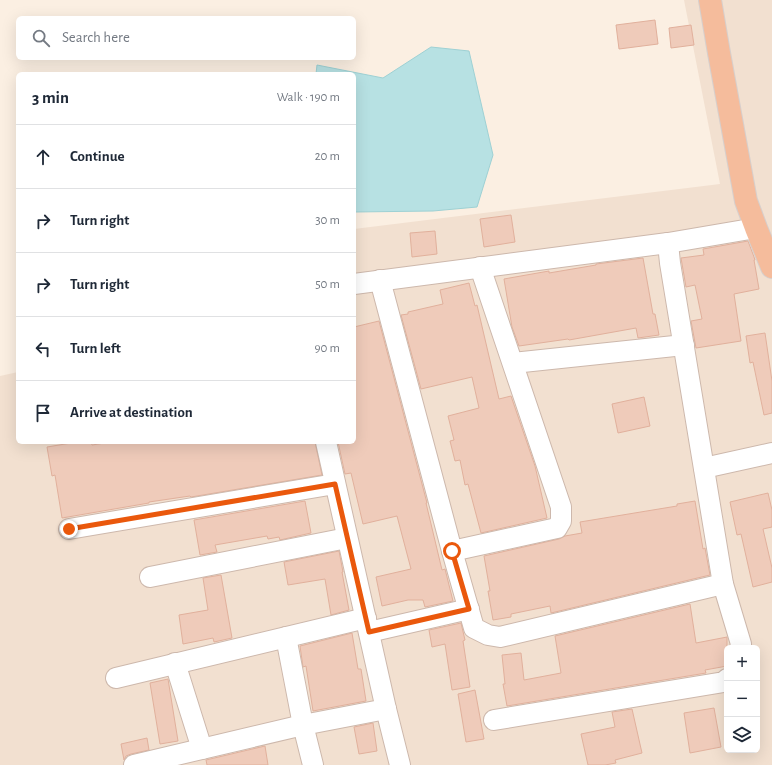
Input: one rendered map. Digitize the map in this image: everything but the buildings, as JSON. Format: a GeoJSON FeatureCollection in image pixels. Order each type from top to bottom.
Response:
{"type":"FeatureCollection","features":[{"type":"Feature","properties":{"kind":"highway"},"geometry":{"type":"LineString","coordinates":[[710,0],[746,201],[772,267]]}},
{"type":"Feature","properties":{"kind":"street"},"geometry":{"type":"LineString","coordinates":[[356,284],[668,243],[756,228]]}},
{"type":"Feature","properties":{"kind":"street"},"geometry":{"type":"LineString","coordinates":[[668,243],[670,263],[723,584],[741,645]]}},
{"type":"Feature","properties":{"kind":"street"},"geometry":{"type":"LineString","coordinates":[[452,551],[557,528],[561,521],[561,507],[480,267]]}},
{"type":"Feature","properties":{"kind":"street"},"geometry":{"type":"LineString","coordinates":[[380,280],[474,628],[488,635],[500,637],[723,584]]}},
{"type":"Feature","properties":{"kind":"street"},"geometry":{"type":"LineString","coordinates":[[513,363],[684,345]]}},
{"type":"Feature","properties":{"kind":"street"},"geometry":{"type":"LineString","coordinates":[[326,444],[400,765]]}},
{"type":"Feature","properties":{"kind":"street"},"geometry":{"type":"LineString","coordinates":[[704,468],[772,453]]}},
{"type":"Feature","properties":{"kind":"street"},"geometry":{"type":"LineString","coordinates":[[69,529],[335,484]]}},
{"type":"Feature","properties":{"kind":"street"},"geometry":{"type":"LineString","coordinates":[[150,577],[347,538]]}},
{"type":"Feature","properties":{"kind":"street"},"geometry":{"type":"LineString","coordinates":[[116,678],[286,637],[469,609]]}},
{"type":"Feature","properties":{"kind":"street"},"geometry":{"type":"LineString","coordinates":[[286,637],[303,725],[313,765]]}},
{"type":"Feature","properties":{"kind":"street"},"geometry":{"type":"LineString","coordinates":[[175,663],[202,749]]}},
{"type":"Feature","properties":{"kind":"street"},"geometry":{"type":"LineString","coordinates":[[494,720],[725,681]]}},
{"type":"Feature","properties":{"kind":"street"},"geometry":{"type":"LineString","coordinates":[[134,765],[303,725],[386,709]]}},
{"type":"Feature","properties":{"kind":"shaded area"},"geometry":{"type":"Polygon","coordinates":[[[684,0],[772,0],[772,765],[0,765],[0,376],[16,372],[16,444],[356,444],[356,229],[720,184],[684,0]]]}},
{"type":"Feature","properties":{"kind":"water"},"geometry":{"type":"Polygon","coordinates":[[[431,47],[469,51],[493,155],[477,207],[433,211],[356,212],[356,73],[383,78],[431,47]]]}},
{"type":"Feature","properties":{"kind":"water"},"geometry":{"type":"Polygon","coordinates":[[[317,65],[353,72],[316,72],[317,65]]]}},
{"type":"Feature","properties":{"kind":"route"},"geometry":{"type":"LineString","coordinates":[[69,529],[335,484],[369,632],[469,609],[452,551]]}}]}
